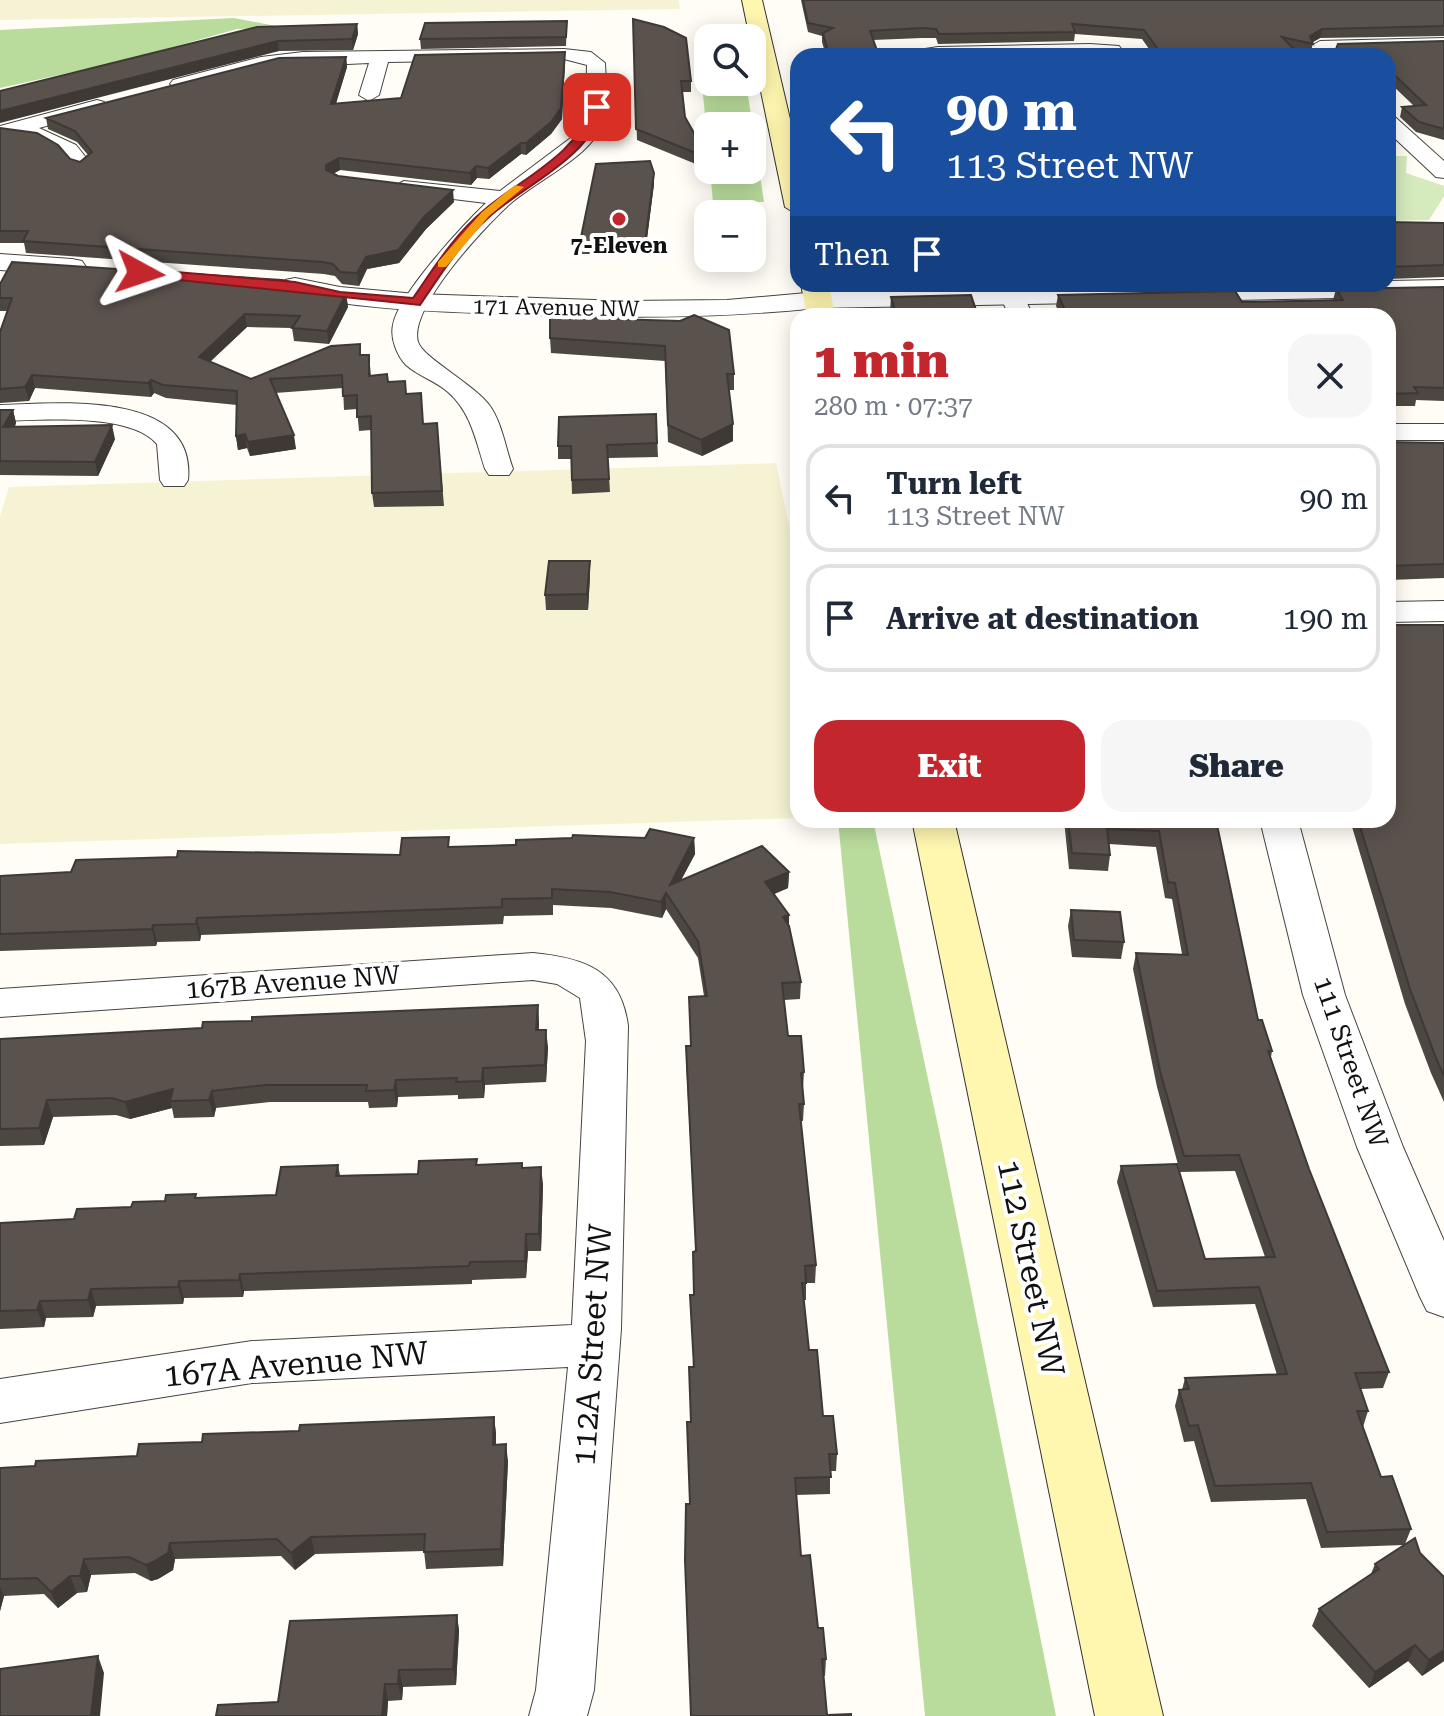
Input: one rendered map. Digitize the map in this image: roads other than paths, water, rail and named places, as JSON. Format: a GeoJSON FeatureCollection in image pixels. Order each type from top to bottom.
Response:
{"type":"FeatureCollection","features":[{"type":"Feature","properties":{"kind":"main road"},"geometry":{"type":"LineString","coordinates":[[752,0],[790,171]]}},
{"type":"Feature","properties":{"kind":"main road","name":"112 Street NW"},"geometry":{"type":"LineString","coordinates":[[935,828],[1129,1716]]}},
{"type":"Feature","properties":{"kind":"street"},"geometry":{"type":"LineString","coordinates":[[1368,48],[1444,43]]}},
{"type":"Feature","properties":{"kind":"street"},"geometry":{"type":"LineString","coordinates":[[156,91],[280,60],[585,56],[596,63],[596,114],[589,131],[571,151],[504,198],[456,245],[420,295],[405,323],[408,351],[474,402],[483,417],[499,469]]}},
{"type":"Feature","properties":{"kind":"street"},"geometry":{"type":"LineString","coordinates":[[369,95],[380,57]]}},
{"type":"Feature","properties":{"kind":"street"},"geometry":{"type":"LineString","coordinates":[[10,130],[111,103]]}},
{"type":"Feature","properties":{"kind":"street"},"geometry":{"type":"LineString","coordinates":[[1396,128],[1443,172]]}},
{"type":"Feature","properties":{"kind":"street"},"geometry":{"type":"LineString","coordinates":[[10,130],[69,149],[81,165]]}},
{"type":"Feature","properties":{"kind":"street"},"geometry":{"type":"LineString","coordinates":[[571,151],[596,154]]}},
{"type":"Feature","properties":{"kind":"street"},"geometry":{"type":"LineString","coordinates":[[385,184],[504,198]]}},
{"type":"Feature","properties":{"kind":"street"},"geometry":{"type":"LineString","coordinates":[[0,262],[93,269]]}},
{"type":"Feature","properties":{"kind":"street","name":"171 Avenue NW"},"geometry":{"type":"LineString","coordinates":[[264,283],[340,295],[420,295],[534,308],[712,309],[818,300],[1016,306],[1205,292]]}},
{"type":"Feature","properties":{"kind":"street","name":"171 Avenue NW"},"geometry":{"type":"LineString","coordinates":[[1396,288],[1444,288]]}},
{"type":"Feature","properties":{"kind":"street"},"geometry":{"type":"LineString","coordinates":[[0,413],[112,418],[151,425],[161,431],[173,449],[174,480]]}},
{"type":"Feature","properties":{"kind":"street"},"geometry":{"type":"LineString","coordinates":[[1396,432],[1444,432]]}},
{"type":"Feature","properties":{"kind":"street"},"geometry":{"type":"LineString","coordinates":[[1396,612],[1444,611]]}},
{"type":"Feature","properties":{"kind":"street","name":"111 Street NW"},"geometry":{"type":"LineString","coordinates":[[1281,828],[1324,995],[1380,1147],[1444,1297]]}},
{"type":"Feature","properties":{"kind":"street","name":"167B Avenue NW"},"geometry":{"type":"LineString","coordinates":[[0,1003],[142,995],[327,976],[546,969],[585,979]]}},
{"type":"Feature","properties":{"kind":"street","name":"112A Street NW"},"geometry":{"type":"LineString","coordinates":[[558,1716],[565,1690],[594,1345],[605,1155],[605,1017],[603,1002],[585,979]]}},
{"type":"Feature","properties":{"kind":"street","name":"167A Avenue NW"},"geometry":{"type":"LineString","coordinates":[[0,1401],[265,1361],[594,1345]]}},
{"type":"Feature","properties":{"kind":"place","name":"7-Eleven"},"geometry":{"type":"Point","coordinates":[619,219]}}]}
